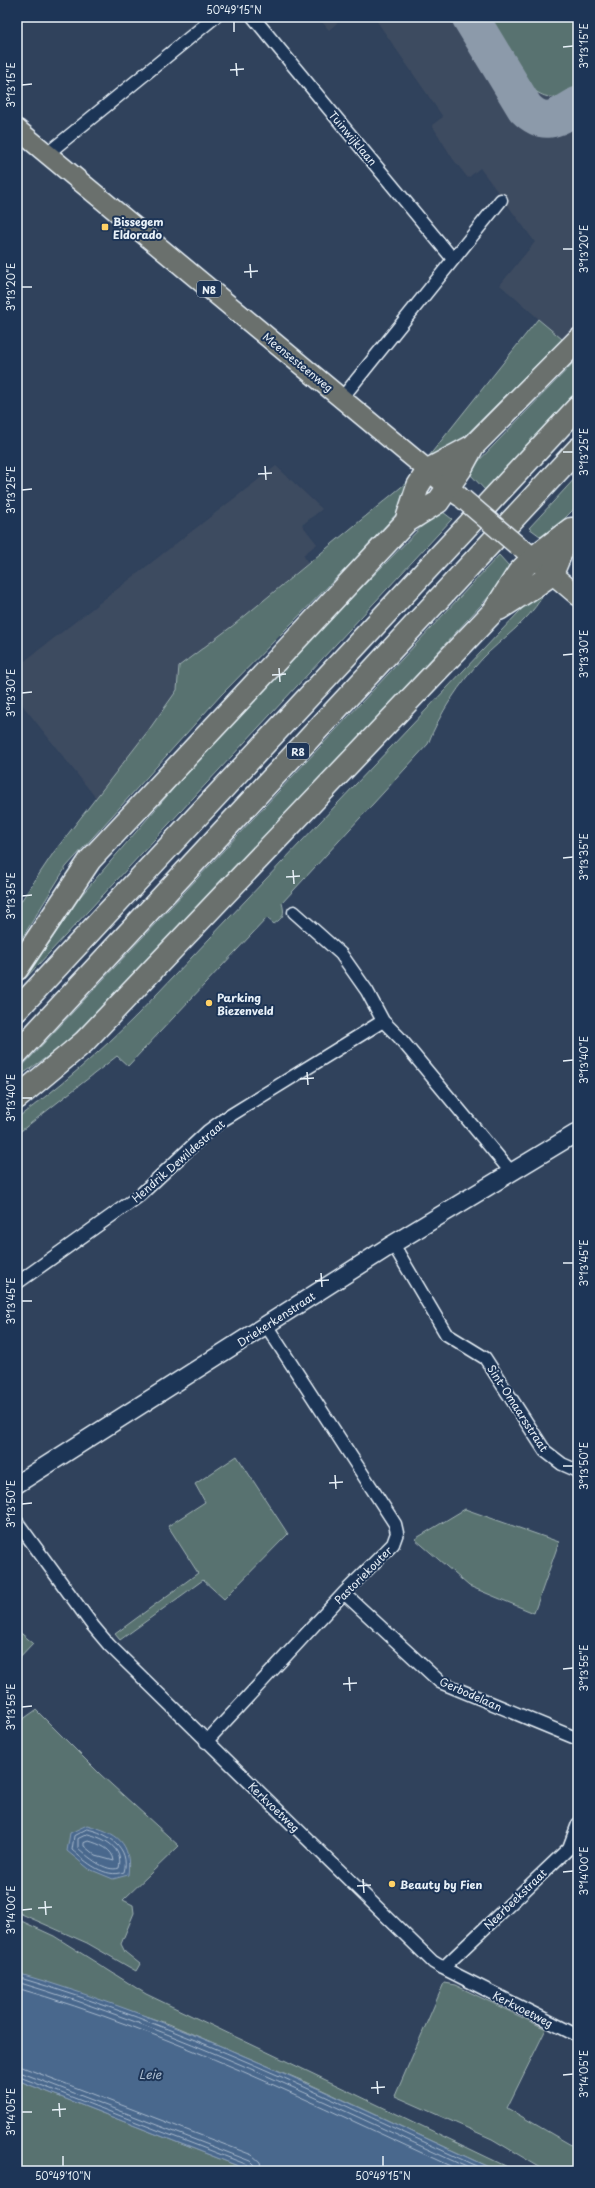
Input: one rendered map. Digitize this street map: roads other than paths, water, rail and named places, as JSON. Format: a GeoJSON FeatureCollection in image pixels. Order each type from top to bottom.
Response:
{"type":"FeatureCollection","features":[{"type":"Feature","properties":{"kind":"highway"},"geometry":{"type":"LineString","coordinates":[[406,522],[418,486],[428,470],[473,446],[578,340]]}},
{"type":"Feature","properties":{"kind":"highway","name":"R8"},"geometry":{"type":"LineString","coordinates":[[17,1010],[578,407]]}},
{"type":"Feature","properties":{"kind":"highway"},"geometry":{"type":"LineString","coordinates":[[17,969],[90,860],[406,522],[438,502],[456,493],[473,446]]}},
{"type":"Feature","properties":{"kind":"highway","name":"R8"},"geometry":{"type":"LineString","coordinates":[[17,1053],[578,449]]}},
{"type":"Feature","properties":{"kind":"highway"},"geometry":{"type":"LineString","coordinates":[[17,1098],[84,1042],[494,611],[519,572],[525,552],[575,525]]}},
{"type":"Feature","properties":{"kind":"highway"},"geometry":{"type":"LineString","coordinates":[[494,611],[552,574],[575,525]]}},
{"type":"Feature","properties":{"kind":"main road","name":"Meensesteenweg"},"geometry":{"type":"LineString","coordinates":[[17,129],[578,596]]}},
{"type":"Feature","properties":{"kind":"street"},"geometry":{"type":"LineString","coordinates":[[47,154],[215,17]]}},
{"type":"Feature","properties":{"kind":"street","name":"Tuinwijklaan"},"geometry":{"type":"LineString","coordinates":[[253,17],[453,259]]}},
{"type":"Feature","properties":{"kind":"street"},"geometry":{"type":"LineString","coordinates":[[342,398],[501,200]]}},
{"type":"Feature","properties":{"kind":"street"},"geometry":{"type":"LineString","coordinates":[[294,912],[341,954],[367,991],[383,1021],[399,1036],[511,1172]]}},
{"type":"Feature","properties":{"kind":"street","name":"Hendrik Dewildestraat"},"geometry":{"type":"LineString","coordinates":[[17,1283],[140,1196],[208,1131],[223,1120],[383,1021]]}},
{"type":"Feature","properties":{"kind":"street","name":"Driekerkenstraat"},"geometry":{"type":"LineString","coordinates":[[17,1484],[393,1244],[511,1172],[576,1137]]}},
{"type":"Feature","properties":{"kind":"street","name":"Sint-Omaarsstraat"},"geometry":{"type":"LineString","coordinates":[[393,1244],[446,1334],[485,1358],[545,1451],[562,1464],[578,1471]]}},
{"type":"Feature","properties":{"kind":"street","name":"Pastoriekouter"},"geometry":{"type":"LineString","coordinates":[[206,1742],[344,1593],[393,1544],[397,1533],[395,1524],[266,1325]]}},
{"type":"Feature","properties":{"kind":"street","name":"Kerkvoetweg"},"geometry":{"type":"LineString","coordinates":[[17,1522],[93,1626],[109,1645],[206,1742],[433,1962],[578,2036]]}},
{"type":"Feature","properties":{"kind":"street","name":"Gerbodelaan"},"geometry":{"type":"LineString","coordinates":[[344,1593],[440,1682],[578,1739]]}},
{"type":"Feature","properties":{"kind":"street","name":"Neerbeekstraat"},"geometry":{"type":"LineString","coordinates":[[443,1968],[569,1848],[578,1824]]}},
{"type":"Feature","properties":{"kind":"water"},"geometry":{"type":"Polygon","coordinates":[[[87,1825],[98,1828],[114,1836],[125,1847],[128,1854],[128,1875],[113,1879],[89,1869],[67,1851],[70,1833],[87,1825]]]}},
{"type":"Feature","properties":{"kind":"water","name":"Leie"},"geometry":{"type":"Polygon","coordinates":[[[17,1973],[79,1992],[201,2038],[320,2089],[497,2171],[251,2171],[17,2080],[17,1973]]]}},
{"type":"Feature","properties":{"kind":"place","name":"Bissegem Eldorado"},"geometry":{"type":"Point","coordinates":[105,227]}},
{"type":"Feature","properties":{"kind":"place","name":"Parking Biezenveld"},"geometry":{"type":"Point","coordinates":[209,1003]}},
{"type":"Feature","properties":{"kind":"place","name":"Beauty by Fien"},"geometry":{"type":"Point","coordinates":[392,1884]}}]}
